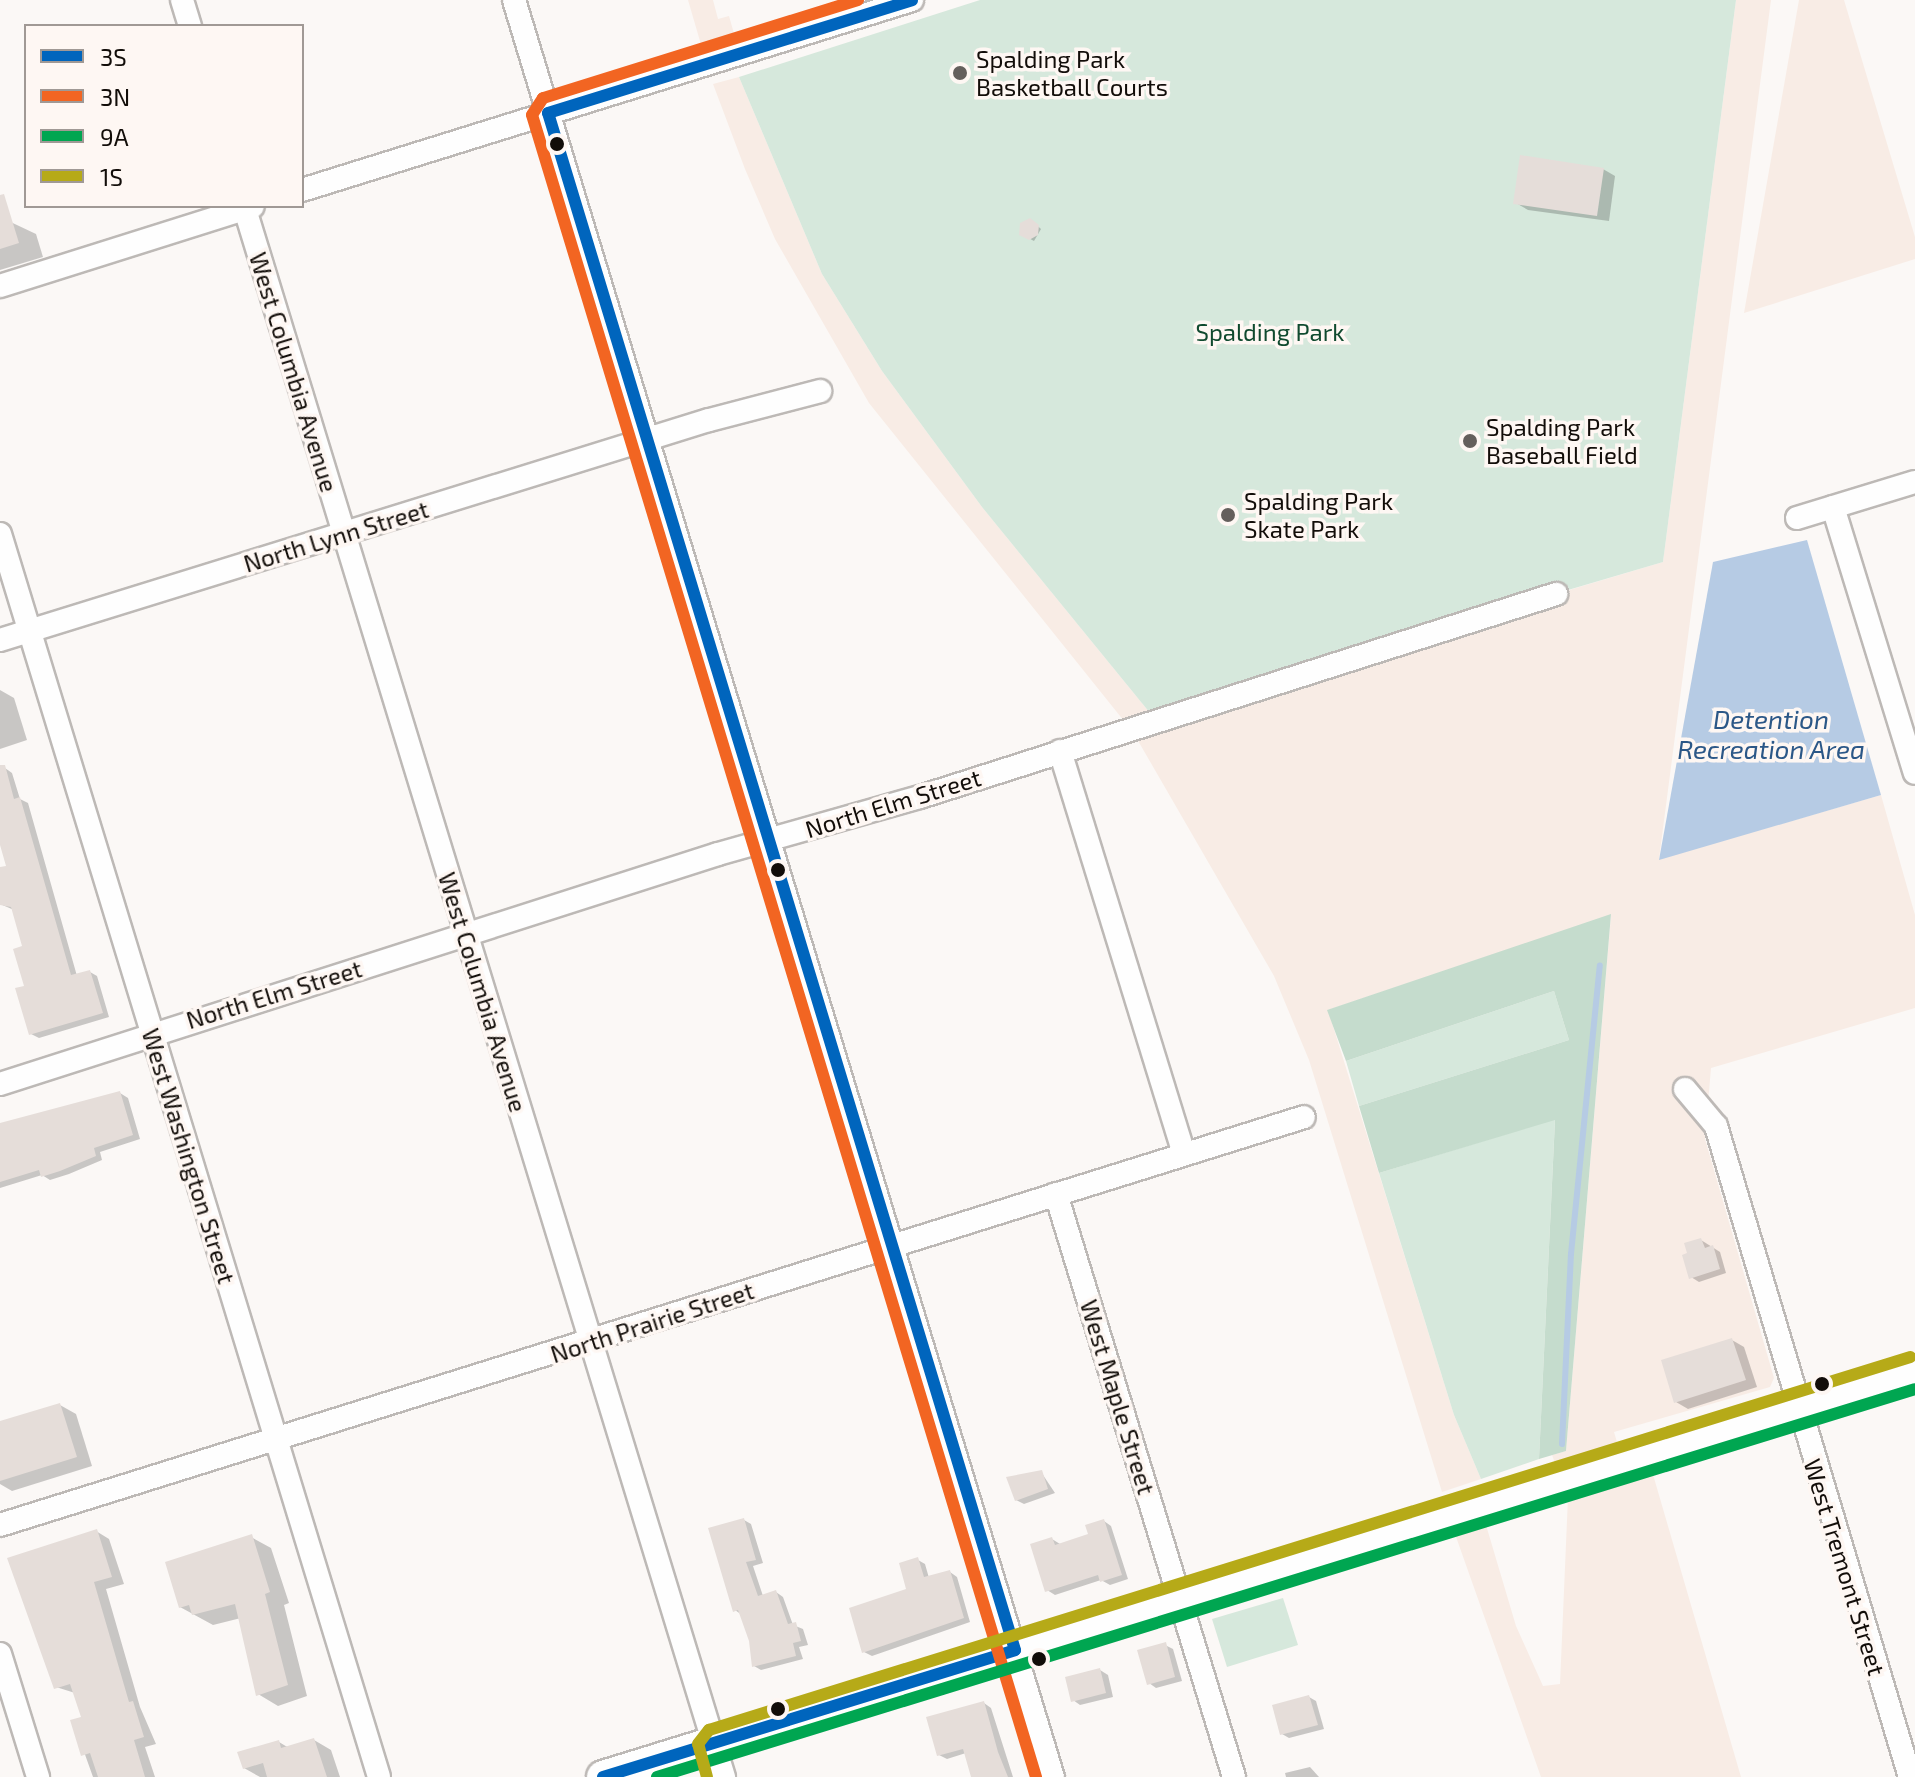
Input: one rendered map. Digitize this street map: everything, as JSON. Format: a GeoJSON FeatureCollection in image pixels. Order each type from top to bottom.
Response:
{"type":"FeatureCollection","features":[{"type":"Feature","properties":{"kind":"main road"},"geometry":{"type":"LineString","coordinates":[[603,1777],[1915,1372]]}},
{"type":"Feature","properties":{"kind":"street"},"geometry":{"type":"LineString","coordinates":[[182,0],[189,24]]}},
{"type":"Feature","properties":{"kind":"street"},"geometry":{"type":"LineString","coordinates":[[514,0],[1053,1777]]}},
{"type":"Feature","properties":{"kind":"street"},"geometry":{"type":"LineString","coordinates":[[304,189],[880,5],[912,0]]}},
{"type":"Feature","properties":{"kind":"street"},"geometry":{"type":"LineString","coordinates":[[0,286],[244,208]]}},
{"type":"Feature","properties":{"kind":"street","name":"West Columbia Avenue"},"geometry":{"type":"LineString","coordinates":[[247,208],[465,935],[724,1777]]}},
{"type":"Feature","properties":{"kind":"street","name":"North Lynn Street"},"geometry":{"type":"LineString","coordinates":[[0,640],[672,433],[820,391]]}},
{"type":"Feature","properties":{"kind":"street"},"geometry":{"type":"LineString","coordinates":[[1797,518],[1915,482]]}},
{"type":"Feature","properties":{"kind":"street"},"geometry":{"type":"LineString","coordinates":[[1833,507],[1915,773]]}},
{"type":"Feature","properties":{"kind":"street","name":"West Washington Street"},"geometry":{"type":"LineString","coordinates":[[0,534],[379,1777]]}},
{"type":"Feature","properties":{"kind":"street","name":"North Elm Street"},"geometry":{"type":"LineString","coordinates":[[0,1084],[151,1033],[1556,594]]}},
{"type":"Feature","properties":{"kind":"street"},"geometry":{"type":"LineString","coordinates":[[1060,751],[1184,1154]]}},
{"type":"Feature","properties":{"kind":"street","name":"West Tremont Street"},"geometry":{"type":"LineString","coordinates":[[1685,1089],[1716,1126],[1797,1409],[1910,1777]]}},
{"type":"Feature","properties":{"kind":"street","name":"North Prairie Street"},"geometry":{"type":"LineString","coordinates":[[0,1525],[1304,1117]]}},
{"type":"Feature","properties":{"kind":"street","name":"West Maple Street"},"geometry":{"type":"LineString","coordinates":[[1056,1194],[1234,1777]]}},
{"type":"Feature","properties":{"kind":"street"},"geometry":{"type":"LineString","coordinates":[[0,1654],[38,1777]]}},
{"type":"Feature","properties":{"kind":"shaded area"},"geometry":{"type":"Polygon","coordinates":[[[688,0],[713,0],[718,19],[729,16],[735,37],[702,48],[688,0]]]}},
{"type":"Feature","properties":{"kind":"shaded area"},"geometry":{"type":"Polygon","coordinates":[[[1736,0],[1771,0],[1659,859],[1881,795],[1915,915],[1915,1008],[1711,1068],[1705,1139],[1774,1378],[1770,1387],[1614,1432],[1617,1442],[1555,1463],[1552,1455],[1566,1451],[1611,915],[1328,1010],[1454,1415],[1481,1479],[1442,1492],[1309,1060],[1274,976],[1137,739],[1429,632],[1663,562],[1736,0]]]}},
{"type":"Feature","properties":{"kind":"shaded area"},"geometry":{"type":"Polygon","coordinates":[[[1799,0],[1844,0],[1915,237],[1915,259],[1744,313],[1799,0]]]}},
{"type":"Feature","properties":{"kind":"shaded area"},"geometry":{"type":"Polygon","coordinates":[[[739,77],[822,274],[882,371],[982,507],[1150,713],[1124,721],[869,403],[775,239],[745,169],[713,84],[739,77]]]}},
{"type":"Feature","properties":{"kind":"shaded area"},"geometry":{"type":"Polygon","coordinates":[[[1652,1471],[1741,1777],[1541,1777],[1455,1534],[1486,1525],[1516,1626],[1543,1686],[1560,1684],[1568,1497],[1652,1471]]]}},
{"type":"Feature","properties":{"kind":"green space","name":"Spalding Park"},"geometry":{"type":"Polygon","coordinates":[[[980,0],[1736,0],[1663,562],[1150,713],[982,507],[882,371],[822,274],[739,77],[980,0]]]}},
{"type":"Feature","properties":{"kind":"green space"},"geometry":{"type":"Polygon","coordinates":[[[1611,914],[1566,1451],[1539,1459],[1555,1120],[1379,1173],[1359,1106],[1569,1040],[1554,991],[1346,1061],[1327,1010],[1611,914]]]}},
{"type":"Feature","properties":{"kind":"green space"},"geometry":{"type":"Polygon","coordinates":[[[1554,991],[1569,1040],[1359,1106],[1346,1061],[1554,991]]]}},
{"type":"Feature","properties":{"kind":"green space"},"geometry":{"type":"Polygon","coordinates":[[[1555,1119],[1539,1459],[1481,1479],[1454,1415],[1379,1173],[1555,1119]]]}},
{"type":"Feature","properties":{"kind":"green space"},"geometry":{"type":"Polygon","coordinates":[[[1283,1598],[1298,1645],[1227,1667],[1212,1619],[1283,1598]]]}},
{"type":"Feature","properties":{"kind":"water","name":"Detention Recreation Area"},"geometry":{"type":"Polygon","coordinates":[[[1807,540],[1881,795],[1659,860],[1713,562],[1807,540]]]}},
{"type":"Feature","properties":{"kind":"building"},"geometry":{"type":"Polygon","coordinates":[[[1520,155],[1604,168],[1597,216],[1513,204],[1520,155]]]}},
{"type":"Feature","properties":{"kind":"building"},"geometry":{"type":"Polygon","coordinates":[[[4,194],[19,243],[0,249],[0,195],[4,194]]]}},
{"type":"Feature","properties":{"kind":"building"},"geometry":{"type":"Polygon","coordinates":[[[1030,218],[1039,225],[1038,235],[1029,240],[1019,235],[1020,223],[1030,218]]]}},
{"type":"Feature","properties":{"kind":"building"},"geometry":{"type":"Polygon","coordinates":[[[0,765],[5,765],[14,799],[20,797],[71,975],[90,970],[103,1013],[29,1035],[15,988],[24,986],[13,949],[22,946],[11,907],[0,905],[0,867],[6,866],[0,845],[0,765]]]}},
{"type":"Feature","properties":{"kind":"building"},"geometry":{"type":"Polygon","coordinates":[[[120,1091],[133,1135],[94,1148],[96,1156],[60,1171],[41,1177],[39,1170],[0,1182],[0,1123],[120,1091]]]}},
{"type":"Feature","properties":{"kind":"building"},"geometry":{"type":"Polygon","coordinates":[[[1701,1238],[1705,1248],[1713,1245],[1720,1269],[1689,1279],[1682,1255],[1687,1253],[1684,1243],[1701,1238]]]}},
{"type":"Feature","properties":{"kind":"building"},"geometry":{"type":"Polygon","coordinates":[[[1732,1338],[1746,1380],[1674,1403],[1661,1360],[1732,1338]]]}},
{"type":"Feature","properties":{"kind":"building"},"geometry":{"type":"Polygon","coordinates":[[[60,1403],[77,1457],[0,1481],[0,1421],[60,1403]]]}},
{"type":"Feature","properties":{"kind":"building"},"geometry":{"type":"Polygon","coordinates":[[[1042,1470],[1048,1489],[1015,1501],[1006,1477],[1042,1470]]]}},
{"type":"Feature","properties":{"kind":"building"},"geometry":{"type":"Polygon","coordinates":[[[744,1518],[756,1560],[746,1562],[758,1596],[776,1590],[788,1624],[796,1622],[801,1641],[793,1643],[796,1656],[752,1667],[749,1641],[738,1610],[733,1612],[708,1528],[744,1518]]]}},
{"type":"Feature","properties":{"kind":"building"},"geometry":{"type":"Polygon","coordinates":[[[1104,1519],[1122,1575],[1100,1582],[1098,1575],[1045,1592],[1030,1544],[1052,1537],[1055,1545],[1088,1534],[1085,1525],[1104,1519]]]}},
{"type":"Feature","properties":{"kind":"building"},"geometry":{"type":"Polygon","coordinates":[[[97,1529],[112,1577],[94,1582],[129,1702],[133,1701],[144,1737],[134,1740],[145,1777],[98,1777],[90,1753],[81,1756],[70,1720],[81,1717],[70,1684],[54,1689],[7,1558],[97,1529]]]}},
{"type":"Feature","properties":{"kind":"building"},"geometry":{"type":"Polygon","coordinates":[[[252,1534],[270,1592],[265,1594],[288,1685],[256,1696],[235,1604],[192,1615],[189,1605],[179,1608],[165,1562],[252,1534]]]}},
{"type":"Feature","properties":{"kind":"building"},"geometry":{"type":"Polygon","coordinates":[[[918,1557],[924,1577],[950,1570],[964,1618],[862,1653],[849,1608],[906,1589],[899,1563],[918,1557]]]}},
{"type":"Feature","properties":{"kind":"building"},"geometry":{"type":"Polygon","coordinates":[[[1166,1642],[1175,1677],[1147,1685],[1137,1650],[1166,1642]]]}},
{"type":"Feature","properties":{"kind":"building"},"geometry":{"type":"Polygon","coordinates":[[[1100,1668],[1106,1693],[1071,1702],[1065,1677],[1100,1668]]]}},
{"type":"Feature","properties":{"kind":"building"},"geometry":{"type":"Polygon","coordinates":[[[1309,1695],[1318,1725],[1280,1735],[1272,1705],[1309,1695]]]}},
{"type":"Feature","properties":{"kind":"building"},"geometry":{"type":"Polygon","coordinates":[[[984,1701],[1008,1777],[971,1777],[963,1749],[937,1756],[926,1717],[984,1701]]]}},
{"type":"Feature","properties":{"kind":"building"},"geometry":{"type":"Polygon","coordinates":[[[314,1738],[327,1777],[267,1777],[263,1763],[243,1769],[237,1752],[279,1740],[281,1748],[314,1738]]]}},
{"type":"Feature","properties":{"kind":"waterway"},"geometry":{"type":"LineString","coordinates":[[1562,1444],[1571,1254],[1600,965]]}},
{"type":"Feature","properties":{"kind":"transit line","name":"3N"},"geometry":{"type":"LineString","coordinates":[[858,0],[543,98],[532,115],[1036,1777]]}},
{"type":"Feature","properties":{"kind":"transit line","name":"3S"},"geometry":{"type":"LineString","coordinates":[[603,1777],[1015,1650],[548,113],[912,0]]}},
{"type":"Feature","properties":{"kind":"transit line","name":"1S"},"geometry":{"type":"LineString","coordinates":[[707,1777],[698,1744],[709,1730],[1910,1357]]}},
{"type":"Feature","properties":{"kind":"transit line","name":"9A"},"geometry":{"type":"LineString","coordinates":[[657,1777],[1915,1389]]}},
{"type":"Feature","properties":{"kind":"place","name":"Spalding Park Basketball Courts"},"geometry":{"type":"Point","coordinates":[960,73]}},
{"type":"Feature","properties":{"kind":"place","name":"Spalding Park Baseball Field"},"geometry":{"type":"Point","coordinates":[1470,441]}},
{"type":"Feature","properties":{"kind":"place","name":"Spalding Park Skate Park"},"geometry":{"type":"Point","coordinates":[1228,515]}}]}
